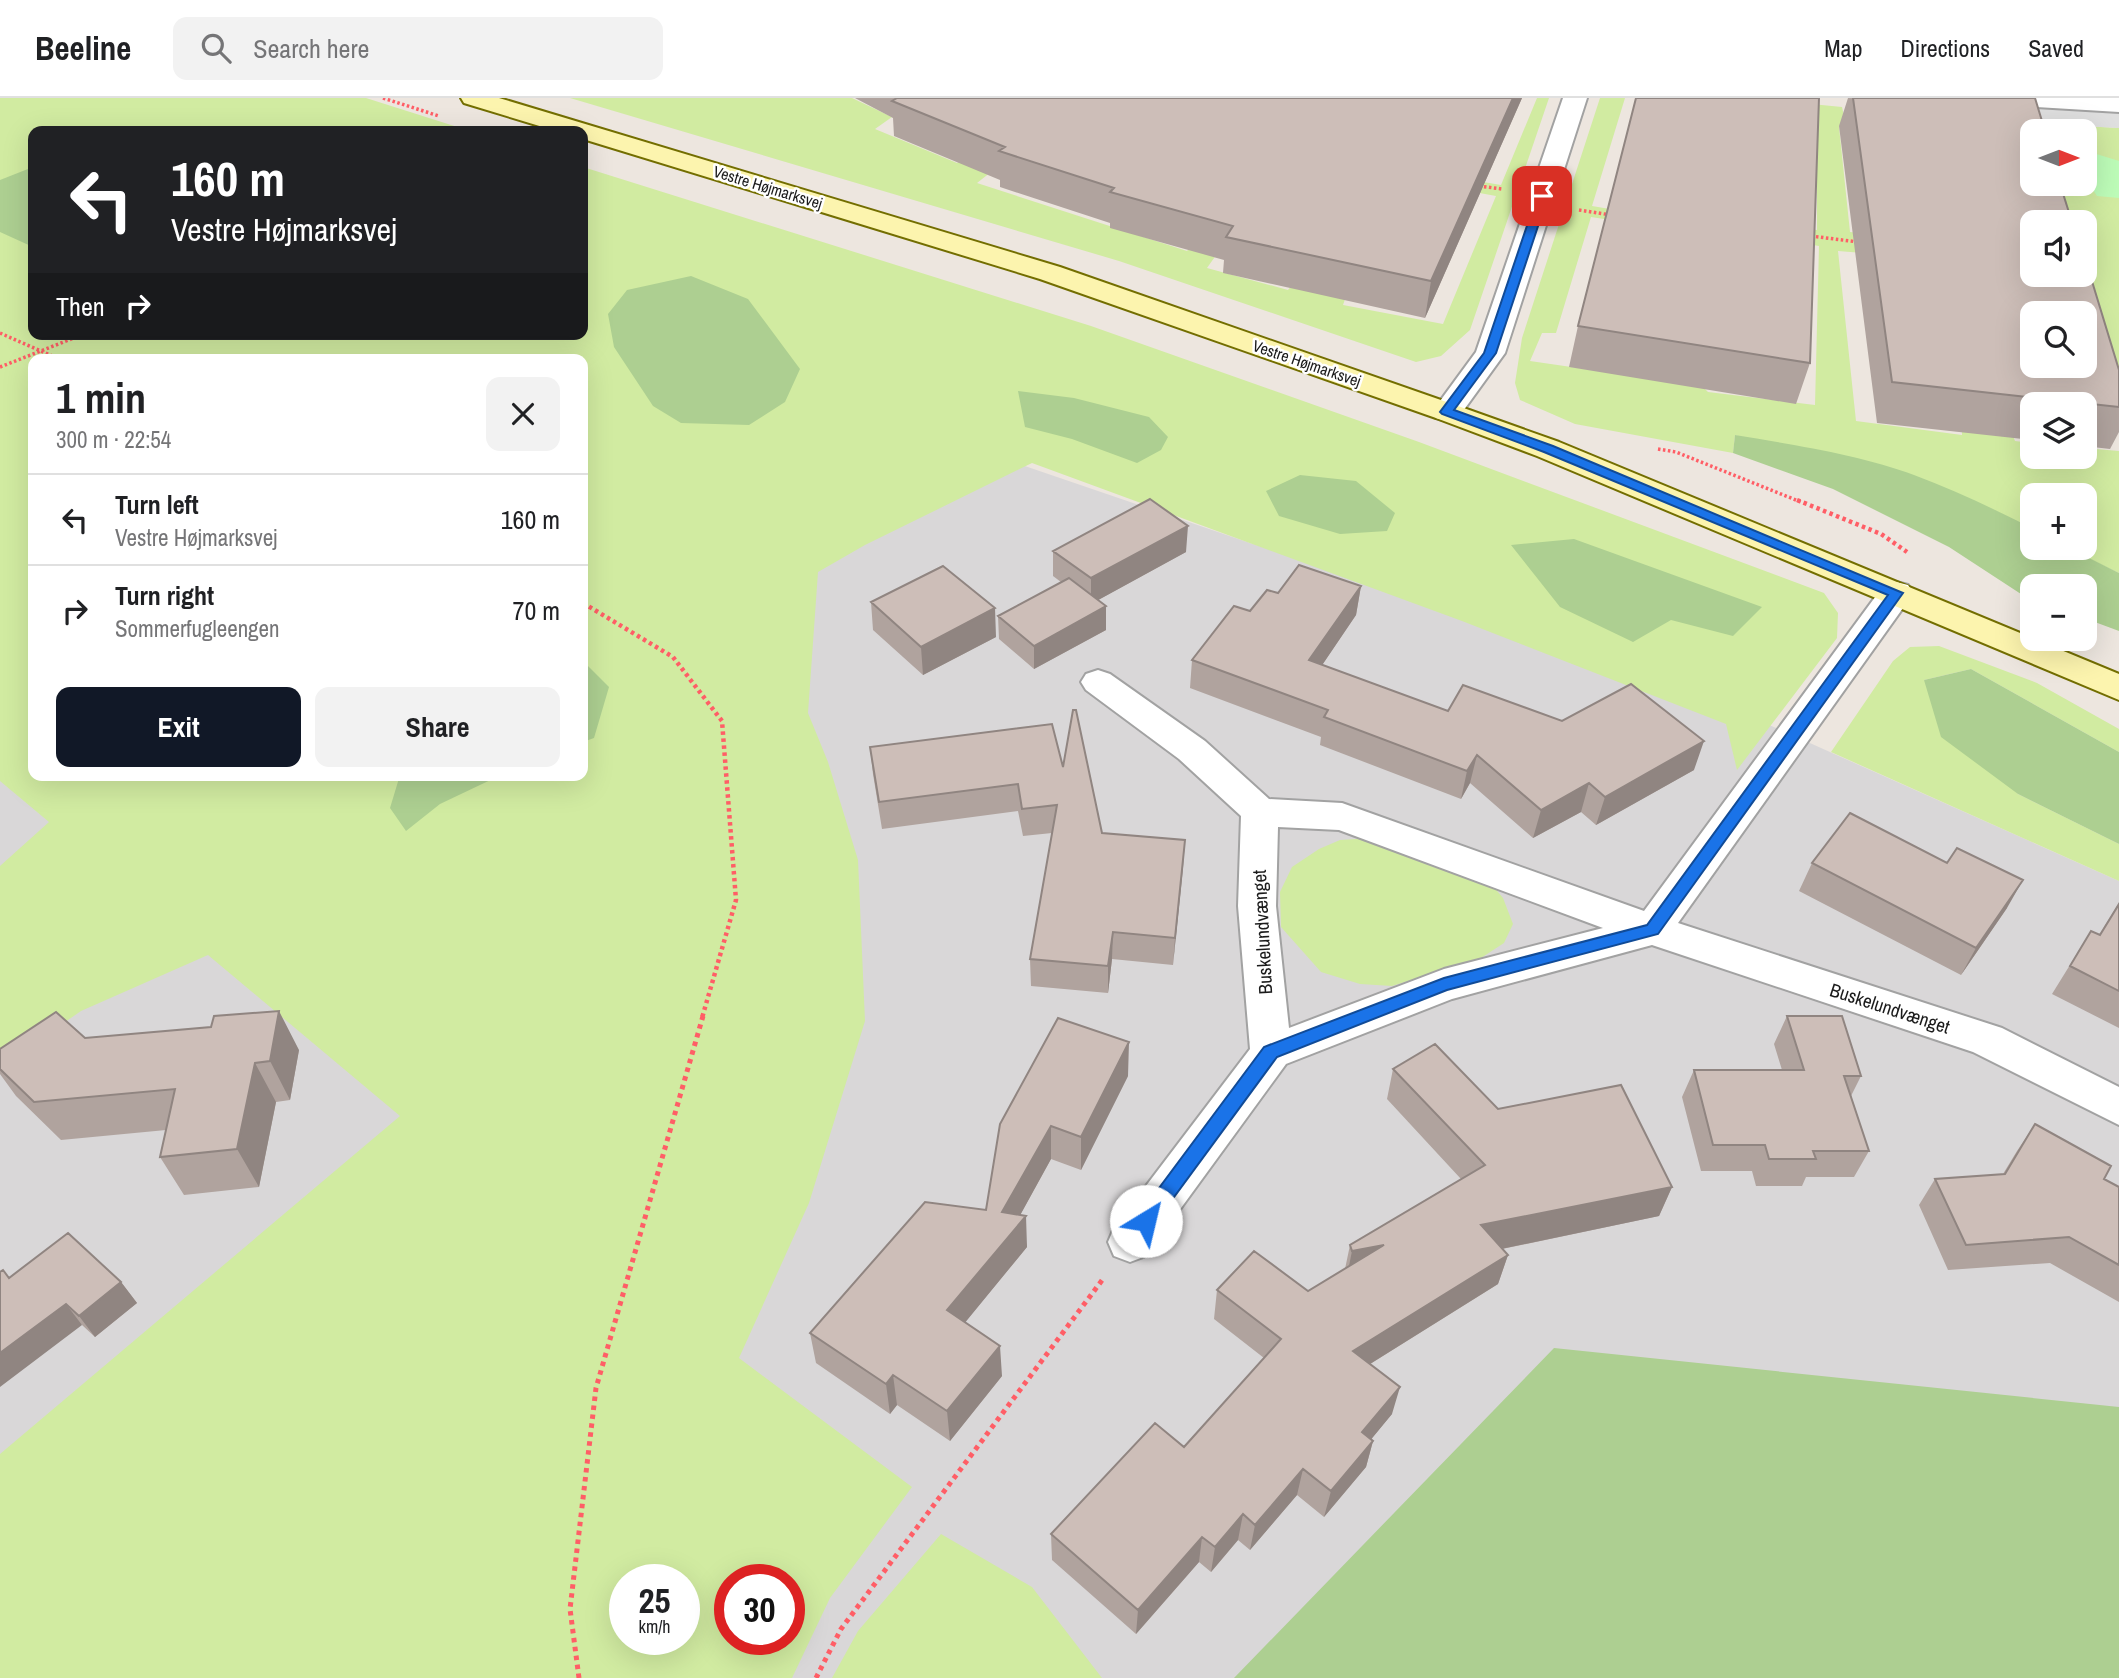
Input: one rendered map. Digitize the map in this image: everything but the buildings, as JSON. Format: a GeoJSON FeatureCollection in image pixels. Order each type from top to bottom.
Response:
{"type":"FeatureCollection","features":[{"type":"Feature","properties":{"kind":"street","name":"Vestre Højmarksvej"},"geometry":{"type":"LineString","coordinates":[[473,98],[565,126]]}},
{"type":"Feature","properties":{"kind":"street"},"geometry":{"type":"LineString","coordinates":[[1447,412],[1490,353],[1575,98]]}},
{"type":"Feature","properties":{"kind":"street"},"geometry":{"type":"LineString","coordinates":[[2004,98],[2119,105]]}},
{"type":"Feature","properties":{"kind":"street","name":"Vestre Højmarksvej"},"geometry":{"type":"LineString","coordinates":[[588,133],[1050,273],[1447,412],[1548,449],[2119,688]]}},
{"type":"Feature","properties":{"kind":"street"},"geometry":{"type":"LineString","coordinates":[[1130,1242],[1270,1052],[1444,985],[1652,930],[1896,593]]}},
{"type":"Feature","properties":{"kind":"street"},"geometry":{"type":"LineString","coordinates":[[1098,682],[1192,750],[1260,812]]}},
{"type":"Feature","properties":{"kind":"street","name":"Buskelundvænget"},"geometry":{"type":"LineString","coordinates":[[1270,1052],[1257,906],[1260,812],[1342,817],[1652,930],[1987,1040],[2119,1107]]}},
{"type":"Feature","properties":{"kind":"path"},"geometry":{"type":"LineString","coordinates":[[1478,186],[1620,216]]}},
{"type":"Feature","properties":{"kind":"path"},"geometry":{"type":"LineString","coordinates":[[1798,235],[1867,243]]}},
{"type":"Feature","properties":{"kind":"path"},"geometry":{"type":"LineString","coordinates":[[0,333],[47,354]]}},
{"type":"Feature","properties":{"kind":"path"},"geometry":{"type":"LineString","coordinates":[[32,354],[68,340]]}},
{"type":"Feature","properties":{"kind":"path"},"geometry":{"type":"LineString","coordinates":[[0,367],[28,356]]}},
{"type":"Feature","properties":{"kind":"path"},"geometry":{"type":"LineString","coordinates":[[579,1678],[570,1609],[596,1388],[736,900],[722,721],[673,657],[588,606]]}},
{"type":"Feature","properties":{"kind":"path"},"geometry":{"type":"LineString","coordinates":[[816,1678],[841,1629],[1130,1242]]}},
{"type":"Feature","properties":{"kind":"shaded area"},"geometry":{"type":"Polygon","coordinates":[[[1971,105],[2119,112],[2119,128],[2097,127],[2097,119],[2020,121],[1971,105]]]}},
{"type":"Feature","properties":{"kind":"shaded area"},"geometry":{"type":"Polygon","coordinates":[[[993,455],[1729,707],[2119,881],[2119,1678],[759,1678],[777,1655],[805,1655],[805,1606],[853,1504],[700,1361],[788,536],[993,455]]]}},
{"type":"Feature","properties":{"kind":"shaded area"},"geometry":{"type":"Polygon","coordinates":[[[0,735],[28,769],[28,781],[41,781],[456,1081],[0,1482],[0,735]]]}},
{"type":"Feature","properties":{"kind":"green space"},"geometry":{"type":"Polygon","coordinates":[[[0,98],[366,98],[454,126],[28,126],[28,340],[588,340],[588,169],[1091,326],[1419,442],[1824,593],[1838,613],[1837,638],[1737,770],[1726,724],[1462,621],[1032,463],[865,545],[818,572],[808,713],[828,762],[858,860],[865,1021],[809,1203],[739,1358],[912,1487],[830,1598],[805,1651],[805,1564],[714,1564],[714,1655],[803,1655],[792,1678],[0,1678],[0,1454],[400,1116],[208,955],[81,1011],[0,1067],[0,866],[49,822],[0,781],[0,98]]]}},
{"type":"Feature","properties":{"kind":"green space"},"geometry":{"type":"Polygon","coordinates":[[[570,98],[852,98],[892,117],[875,129],[957,163],[1057,98],[1085,98],[977,183],[1187,251],[1289,138],[1301,135],[1207,268],[1288,290],[1302,273],[1351,282],[1343,305],[1443,324],[1496,196],[1403,179],[1406,169],[1501,185],[1537,98],[1549,98],[1470,330],[1441,356],[1416,362],[1119,261],[570,98]]]}},
{"type":"Feature","properties":{"kind":"green space"},"geometry":{"type":"Polygon","coordinates":[[[1600,98],[1625,98],[1592,206],[1675,220],[1674,230],[1591,217],[1556,333],[1542,333],[1530,361],[1702,386],[1708,392],[1815,405],[1819,246],[1722,230],[1725,219],[1817,230],[1817,120],[1761,99],[1842,107],[1844,116],[1839,127],[1850,232],[1934,241],[1937,259],[1838,251],[1856,421],[1962,435],[1961,405],[2002,408],[2015,441],[2020,442],[2020,469],[2097,469],[2097,449],[2119,451],[2119,573],[2091,560],[2097,560],[2097,483],[2020,483],[2020,527],[1735,435],[1733,453],[1575,424],[1520,400],[1515,383],[1522,338],[1600,98]]]}},
{"type":"Feature","properties":{"kind":"green space"},"geometry":{"type":"Polygon","coordinates":[[[2097,127],[2119,128],[2119,424],[2097,345],[2097,301],[2085,301],[2081,288],[2077,287],[2097,287],[2097,210],[2053,210],[2049,196],[2097,196],[2097,127]]]}},
{"type":"Feature","properties":{"kind":"green space"},"geometry":{"type":"Polygon","coordinates":[[[2097,154],[2119,161],[2119,198],[2097,196],[2097,154]]]}},
{"type":"Feature","properties":{"kind":"green space"},"geometry":{"type":"Polygon","coordinates":[[[28,169],[28,245],[0,232],[0,180],[28,169]]]}},
{"type":"Feature","properties":{"kind":"green space"},"geometry":{"type":"Polygon","coordinates":[[[691,276],[748,299],[800,369],[785,402],[749,425],[681,423],[653,406],[614,347],[608,314],[627,290],[691,276]]]}},
{"type":"Feature","properties":{"kind":"green space"},"geometry":{"type":"Polygon","coordinates":[[[1018,391],[1074,398],[1149,417],[1168,437],[1161,450],[1137,463],[1072,439],[1025,427],[1018,391]]]}},
{"type":"Feature","properties":{"kind":"green space"},"geometry":{"type":"Polygon","coordinates":[[[1735,435],[1872,462],[1959,493],[2020,522],[2020,560],[2093,560],[2119,573],[2119,631],[2097,623],[2097,574],[2020,574],[2020,593],[1949,547],[1833,489],[1733,453],[1735,435]]]}},
{"type":"Feature","properties":{"kind":"green space"},"geometry":{"type":"Polygon","coordinates":[[[1300,475],[1356,481],[1395,513],[1387,531],[1340,534],[1279,516],[1266,491],[1300,475]]]}},
{"type":"Feature","properties":{"kind":"green space"},"geometry":{"type":"Polygon","coordinates":[[[1574,539],[1762,607],[1733,636],[1671,620],[1633,642],[1560,607],[1511,545],[1574,539]]]}},
{"type":"Feature","properties":{"kind":"green space"},"geometry":{"type":"Polygon","coordinates":[[[1939,646],[2037,683],[2119,729],[2119,752],[1971,669],[1924,680],[2018,794],[2119,844],[2119,881],[1831,752],[1893,661],[1910,647],[1939,646]]]}},
{"type":"Feature","properties":{"kind":"green space"},"geometry":{"type":"Polygon","coordinates":[[[588,666],[609,687],[594,738],[588,740],[588,666]]]}},
{"type":"Feature","properties":{"kind":"green space"},"geometry":{"type":"Polygon","coordinates":[[[1971,669],[2119,752],[2119,844],[2018,794],[1941,737],[1924,680],[1971,669]]]}},
{"type":"Feature","properties":{"kind":"green space"},"geometry":{"type":"Polygon","coordinates":[[[398,781],[488,781],[440,804],[406,831],[390,808],[398,781]]]}},
{"type":"Feature","properties":{"kind":"green space"},"geometry":{"type":"Polygon","coordinates":[[[1372,838],[1488,880],[1503,898],[1513,924],[1504,943],[1481,958],[1392,986],[1360,984],[1321,972],[1281,927],[1280,892],[1292,867],[1319,849],[1340,840],[1372,838]]]}},
{"type":"Feature","properties":{"kind":"green space"},"geometry":{"type":"Polygon","coordinates":[[[1554,1348],[2119,1407],[2119,1678],[1234,1678],[1554,1348]]]}},
{"type":"Feature","properties":{"kind":"green space"},"geometry":{"type":"Polygon","coordinates":[[[941,1534],[1032,1587],[1102,1678],[832,1678],[858,1631],[941,1534]]]}},
{"type":"Feature","properties":{"kind":"route"},"geometry":{"type":"LineString","coordinates":[[1146,1221],[1270,1052],[1444,985],[1652,930],[1896,593],[1548,449],[1447,412],[1490,353],[1542,196]]}}]}
